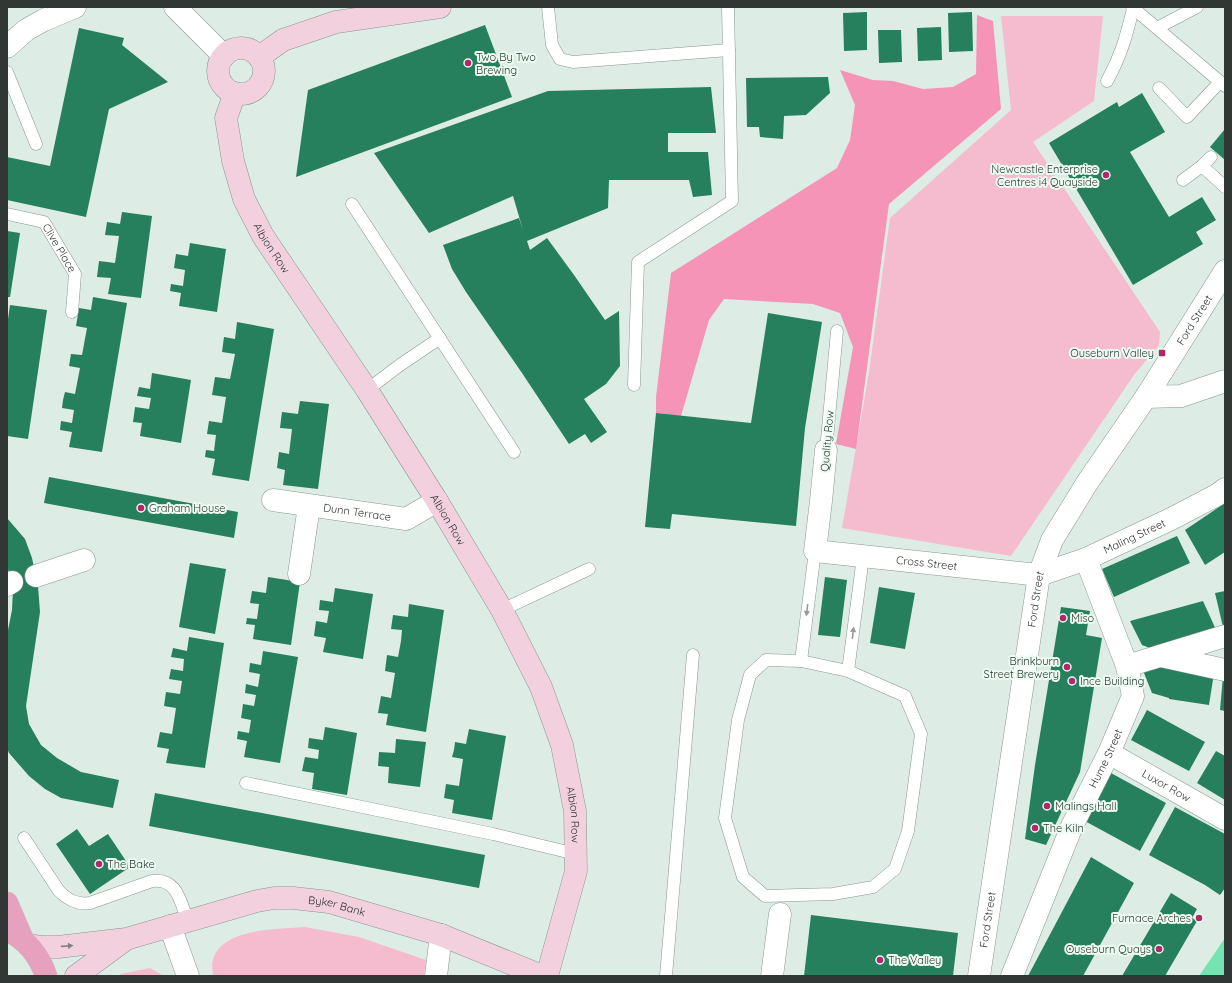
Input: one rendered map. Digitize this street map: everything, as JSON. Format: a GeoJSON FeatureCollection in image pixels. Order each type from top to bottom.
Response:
{"type":"FeatureCollection","features":[{"type":"Feature","properties":{"kind":"main road"},"geometry":{"type":"LineString","coordinates":[[7,902],[20,938],[39,961],[46,976]]}},
{"type":"Feature","properties":{"kind":"street"},"geometry":{"type":"LineString","coordinates":[[7,47],[26,30],[44,20],[76,7]]}},
{"type":"Feature","properties":{"kind":"street"},"geometry":{"type":"LineString","coordinates":[[175,7],[224,56]]}},
{"type":"Feature","properties":{"kind":"street"},"geometry":{"type":"LineString","coordinates":[[259,57],[283,40],[336,22],[440,7]]}},
{"type":"Feature","properties":{"kind":"street"},"geometry":{"type":"LineString","coordinates":[[235,49],[242,49],[254,53],[259,57],[263,64],[263,78],[260,84],[249,93],[242,94],[228,90],[219,78],[218,70],[224,56],[235,49]]}},
{"type":"Feature","properties":{"kind":"street","name":"Albion Row"},"geometry":{"type":"LineString","coordinates":[[235,93],[226,118],[233,161],[244,199],[263,236],[438,501],[502,610],[541,687],[562,745],[575,810],[576,871],[548,976]]}},
{"type":"Feature","properties":{"kind":"street","name":"Ford Street"},"geometry":{"type":"LineString","coordinates":[[979,976],[1040,575],[1052,540],[1087,483],[1146,397],[1225,271]]}},
{"type":"Feature","properties":{"kind":"street"},"geometry":{"type":"LineString","coordinates":[[1146,397],[1181,396],[1225,381]]}},
{"type":"Feature","properties":{"kind":"street","name":"Quality Row"},"geometry":{"type":"LineString","coordinates":[[813,561],[826,450]]}},
{"type":"Feature","properties":{"kind":"street","name":"Maling Street"},"geometry":{"type":"LineString","coordinates":[[1040,575],[1086,559],[1171,519],[1225,490]]}},
{"type":"Feature","properties":{"kind":"street","name":"Dunn Terrace"},"geometry":{"type":"LineString","coordinates":[[272,500],[406,520],[438,501]]}},
{"type":"Feature","properties":{"kind":"street"},"geometry":{"type":"LineString","coordinates":[[299,574],[309,506]]}},
{"type":"Feature","properties":{"kind":"street","name":"Cross Street"},"geometry":{"type":"LineString","coordinates":[[813,561],[863,557],[1040,575]]}},
{"type":"Feature","properties":{"kind":"street","name":"Hume Street"},"geometry":{"type":"LineString","coordinates":[[1012,976],[1072,826],[1109,753],[1133,696],[1127,666],[1086,559]]}},
{"type":"Feature","properties":{"kind":"street"},"geometry":{"type":"LineString","coordinates":[[36,576],[84,560]]}},
{"type":"Feature","properties":{"kind":"street"},"geometry":{"type":"LineString","coordinates":[[1127,666],[1225,636]]}},
{"type":"Feature","properties":{"kind":"street"},"geometry":{"type":"LineString","coordinates":[[1161,656],[1225,670]]}},
{"type":"Feature","properties":{"kind":"street","name":"Luxor Row"},"geometry":{"type":"LineString","coordinates":[[1109,753],[1225,819]]}},
{"type":"Feature","properties":{"kind":"street","name":"Byker Bank"},"geometry":{"type":"LineString","coordinates":[[20,938],[42,947],[58,947],[126,939],[257,901],[274,898],[294,898],[329,902],[441,935],[542,976]]}},
{"type":"Feature","properties":{"kind":"street"},"geometry":{"type":"LineString","coordinates":[[772,976],[780,914]]}},
{"type":"Feature","properties":{"kind":"street"},"geometry":{"type":"LineString","coordinates":[[179,924],[188,976]]}},
{"type":"Feature","properties":{"kind":"street"},"geometry":{"type":"LineString","coordinates":[[436,976],[441,935]]}},
{"type":"Feature","properties":{"kind":"street","name":"Byker Bank"},"geometry":{"type":"LineString","coordinates":[[76,976],[126,939]]}},
{"type":"Feature","properties":{"kind":"lane"},"geometry":{"type":"LineString","coordinates":[[548,7],[552,45],[560,59],[573,62],[729,50]]}},
{"type":"Feature","properties":{"kind":"lane"},"geometry":{"type":"LineString","coordinates":[[634,385],[638,262],[732,201],[728,7]]}},
{"type":"Feature","properties":{"kind":"lane"},"geometry":{"type":"LineString","coordinates":[[1157,28],[1197,7]]}},
{"type":"Feature","properties":{"kind":"lane"},"geometry":{"type":"LineString","coordinates":[[1106,81],[1117,62],[1125,41],[1133,8],[1222,84],[1187,117],[1159,88]]}},
{"type":"Feature","properties":{"kind":"lane"},"geometry":{"type":"LineString","coordinates":[[7,72],[36,144]]}},
{"type":"Feature","properties":{"kind":"lane"},"geometry":{"type":"LineString","coordinates":[[1183,180],[1206,162],[1225,187]]}},
{"type":"Feature","properties":{"kind":"lane"},"geometry":{"type":"LineString","coordinates":[[352,204],[514,452]]}},
{"type":"Feature","properties":{"kind":"lane","name":"Clive Place"},"geometry":{"type":"LineString","coordinates":[[7,214],[44,222],[75,274],[72,312]]}},
{"type":"Feature","properties":{"kind":"lane","name":"Quality Row"},"geometry":{"type":"LineString","coordinates":[[826,450],[837,331]]}},
{"type":"Feature","properties":{"kind":"lane"},"geometry":{"type":"LineString","coordinates":[[366,390],[440,338]]}},
{"type":"Feature","properties":{"kind":"lane"},"geometry":{"type":"LineString","coordinates":[[848,671],[863,557]]}},
{"type":"Feature","properties":{"kind":"lane"},"geometry":{"type":"LineString","coordinates":[[801,661],[813,561]]}},
{"type":"Feature","properties":{"kind":"lane"},"geometry":{"type":"LineString","coordinates":[[502,610],[589,569]]}},
{"type":"Feature","properties":{"kind":"lane"},"geometry":{"type":"LineString","coordinates":[[666,976],[693,655]]}},
{"type":"Feature","properties":{"kind":"lane"},"geometry":{"type":"LineString","coordinates":[[766,660],[801,661],[848,671],[905,696],[921,734],[908,831],[895,869],[873,887],[833,894],[765,896],[743,877],[725,818],[738,720],[750,675],[766,660]]}},
{"type":"Feature","properties":{"kind":"lane"},"geometry":{"type":"LineString","coordinates":[[246,783],[494,834],[576,854]]}},
{"type":"Feature","properties":{"kind":"lane"},"geometry":{"type":"LineString","coordinates":[[24,838],[59,891],[65,897],[83,904],[90,903],[152,881],[160,880],[171,885],[175,890],[179,924]]}},
{"type":"Feature","properties":{"kind":"shaded area"},"geometry":{"type":"Polygon","coordinates":[[[977,15],[993,21],[1001,109],[889,204],[856,449],[836,444],[853,347],[840,313],[813,304],[724,299],[709,320],[681,416],[656,413],[656,397],[671,273],[837,168],[850,140],[855,105],[840,70],[873,80],[893,81],[923,89],[953,87],[976,74],[977,15]]]}},
{"type":"Feature","properties":{"kind":"shaded area"},"geometry":{"type":"Polygon","coordinates":[[[1001,16],[1103,16],[1094,101],[1033,142],[1160,332],[1159,345],[1134,375],[1011,556],[842,528],[869,372],[890,218],[1011,110],[1001,16]]]}},
{"type":"Feature","properties":{"kind":"shaded area"},"geometry":{"type":"Polygon","coordinates":[[[305,927],[359,937],[426,960],[424,976],[213,976],[213,960],[218,949],[227,942],[252,932],[280,928],[305,927]]]}},
{"type":"Feature","properties":{"kind":"shaded area"},"geometry":{"type":"Polygon","coordinates":[[[1225,938],[1225,976],[1199,976],[1225,938]]]}},
{"type":"Feature","properties":{"kind":"shaded area"},"geometry":{"type":"Polygon","coordinates":[[[150,968],[164,976],[118,976],[121,974],[150,968]]]}},
{"type":"Feature","properties":{"kind":"building"},"geometry":{"type":"Polygon","coordinates":[[[867,12],[867,50],[844,51],[843,13],[867,12]]]}},
{"type":"Feature","properties":{"kind":"building"},"geometry":{"type":"Polygon","coordinates":[[[972,12],[973,51],[949,52],[948,13],[972,12]]]}},
{"type":"Feature","properties":{"kind":"building"},"geometry":{"type":"Polygon","coordinates":[[[485,25],[512,97],[296,177],[308,90],[485,25]]]}},
{"type":"Feature","properties":{"kind":"building"},"geometry":{"type":"Polygon","coordinates":[[[941,27],[942,60],[918,61],[917,28],[941,27]]]}},
{"type":"Feature","properties":{"kind":"building"},"geometry":{"type":"Polygon","coordinates":[[[79,28],[124,38],[122,45],[168,82],[109,109],[86,217],[7,200],[7,157],[50,166],[79,28]]]}},
{"type":"Feature","properties":{"kind":"building"},"geometry":{"type":"Polygon","coordinates":[[[878,30],[901,30],[902,62],[879,63],[878,30]]]}},
{"type":"Feature","properties":{"kind":"building"},"geometry":{"type":"Polygon","coordinates":[[[828,77],[830,93],[806,115],[784,116],[783,139],[760,137],[759,127],[747,127],[746,78],[828,77]]]}},
{"type":"Feature","properties":{"kind":"building"},"geometry":{"type":"Polygon","coordinates":[[[711,87],[716,133],[668,133],[668,152],[708,152],[712,195],[693,197],[689,180],[609,180],[608,208],[527,241],[530,250],[547,238],[605,320],[619,311],[620,366],[606,384],[584,399],[607,432],[591,443],[585,434],[569,444],[466,292],[452,269],[443,245],[519,218],[523,230],[513,196],[429,233],[374,153],[548,91],[711,87]]]}},
{"type":"Feature","properties":{"kind":"building","name":"Newcastle Enterprise Centres i4 Quayside"},"geometry":{"type":"Polygon","coordinates":[[[1142,93],[1165,132],[1130,152],[1169,217],[1202,197],[1216,220],[1196,232],[1203,244],[1133,285],[1049,143],[1117,102],[1119,107],[1142,93]]]}},
{"type":"Feature","properties":{"kind":"building"},"geometry":{"type":"Polygon","coordinates":[[[1225,129],[1225,160],[1210,147],[1225,129]]]}},
{"type":"Feature","properties":{"kind":"building"},"geometry":{"type":"Polygon","coordinates":[[[122,212],[152,216],[141,298],[108,294],[111,278],[97,277],[99,261],[115,263],[119,236],[105,235],[107,222],[120,224],[122,212]]]}},
{"type":"Feature","properties":{"kind":"building"},"geometry":{"type":"Polygon","coordinates":[[[7,231],[20,233],[10,297],[7,297],[7,231]]]}},
{"type":"Feature","properties":{"kind":"building"},"geometry":{"type":"Polygon","coordinates":[[[190,243],[226,249],[217,312],[179,306],[181,293],[170,291],[171,284],[183,286],[185,270],[174,268],[176,254],[188,256],[190,243]]]}},
{"type":"Feature","properties":{"kind":"building"},"geometry":{"type":"Polygon","coordinates":[[[93,297],[127,303],[102,452],[69,447],[72,432],[60,430],[61,421],[72,423],[74,410],[62,408],[63,400],[65,392],[75,394],[80,368],[69,366],[71,354],[82,355],[87,328],[76,326],[79,308],[91,310],[93,297]]]}},
{"type":"Feature","properties":{"kind":"building"},"geometry":{"type":"Polygon","coordinates":[[[10,305],[47,310],[28,439],[7,436],[7,326],[10,305]]]}},
{"type":"Feature","properties":{"kind":"building"},"geometry":{"type":"Polygon","coordinates":[[[768,313],[822,322],[805,428],[796,526],[672,514],[670,529],[645,527],[656,413],[751,423],[768,313]]]}},
{"type":"Feature","properties":{"kind":"building"},"geometry":{"type":"Polygon","coordinates":[[[237,322],[274,329],[249,481],[212,475],[215,459],[205,457],[206,450],[214,451],[216,435],[207,434],[209,421],[222,423],[226,397],[212,395],[215,377],[230,379],[235,354],[222,352],[224,337],[235,339],[237,322]]]}},
{"type":"Feature","properties":{"kind":"building"},"geometry":{"type":"Polygon","coordinates":[[[152,373],[191,380],[181,443],[140,436],[142,423],[133,422],[135,407],[149,409],[151,398],[137,396],[139,387],[150,389],[152,373]]]}},
{"type":"Feature","properties":{"kind":"building"},"geometry":{"type":"Polygon","coordinates":[[[300,401],[329,404],[318,489],[283,485],[285,470],[277,468],[279,452],[289,454],[292,429],[280,428],[282,412],[298,414],[300,401]]]}},
{"type":"Feature","properties":{"kind":"building","name":"Graham House"},"geometry":{"type":"Polygon","coordinates":[[[49,477],[238,512],[234,538],[44,503],[49,477]]]}},
{"type":"Feature","properties":{"kind":"building"},"geometry":{"type":"Polygon","coordinates":[[[1225,503],[1225,552],[1205,565],[1185,530],[1225,503]]]}},
{"type":"Feature","properties":{"kind":"building"},"geometry":{"type":"Polygon","coordinates":[[[7,518],[25,539],[32,558],[38,586],[40,612],[26,706],[29,724],[41,745],[57,758],[81,772],[119,780],[113,808],[61,798],[45,789],[29,776],[9,753],[7,748],[7,635],[12,610],[13,590],[7,565],[7,518]]]}},
{"type":"Feature","properties":{"kind":"building"},"geometry":{"type":"Polygon","coordinates":[[[1177,536],[1190,563],[1114,597],[1102,569],[1177,536]]]}},
{"type":"Feature","properties":{"kind":"building"},"geometry":{"type":"Polygon","coordinates":[[[190,563],[226,569],[215,634],[179,627],[190,563]]]}},
{"type":"Feature","properties":{"kind":"building"},"geometry":{"type":"Polygon","coordinates":[[[268,577],[300,582],[291,645],[253,639],[255,625],[246,624],[247,618],[257,619],[259,604],[250,603],[252,591],[266,593],[268,577]]]}},
{"type":"Feature","properties":{"kind":"building"},"geometry":{"type":"Polygon","coordinates":[[[825,577],[847,580],[840,637],[818,635],[825,577]]]}},
{"type":"Feature","properties":{"kind":"building"},"geometry":{"type":"Polygon","coordinates":[[[879,587],[915,593],[905,649],[870,643],[879,587]]]}},
{"type":"Feature","properties":{"kind":"building"},"geometry":{"type":"Polygon","coordinates":[[[335,588],[373,594],[363,659],[323,652],[326,638],[314,636],[316,621],[327,623],[329,611],[319,610],[320,600],[333,602],[335,588]]]}},
{"type":"Feature","properties":{"kind":"building"},"geometry":{"type":"Polygon","coordinates":[[[1225,591],[1225,627],[1223,627],[1215,593],[1225,591]]]}},
{"type":"Feature","properties":{"kind":"building"},"geometry":{"type":"Polygon","coordinates":[[[1203,601],[1217,632],[1155,650],[1142,645],[1130,621],[1203,601]]]}},
{"type":"Feature","properties":{"kind":"building"},"geometry":{"type":"Polygon","coordinates":[[[409,604],[444,610],[426,732],[386,725],[388,714],[378,713],[381,696],[391,698],[395,673],[385,671],[387,655],[398,657],[401,641],[402,630],[391,629],[393,615],[408,617],[409,604]]]}},
{"type":"Feature","properties":{"kind":"building","name":"Ince Building"},"geometry":{"type":"Polygon","coordinates":[[[1061,607],[1090,611],[1086,635],[1102,638],[1080,772],[1046,845],[1025,839],[1035,765],[1061,607]]]}},
{"type":"Feature","properties":{"kind":"building"},"geometry":{"type":"Polygon","coordinates":[[[189,637],[224,643],[205,768],[166,763],[169,749],[157,747],[160,732],[172,734],[176,708],[164,706],[166,692],[180,694],[182,681],[169,679],[171,669],[183,671],[184,659],[171,657],[173,648],[187,651],[189,637]]]}},
{"type":"Feature","properties":{"kind":"building"},"geometry":{"type":"Polygon","coordinates":[[[263,651],[298,657],[280,763],[244,757],[247,741],[237,739],[238,731],[249,733],[251,720],[241,718],[243,704],[254,706],[256,695],[245,693],[246,684],[258,687],[260,674],[249,672],[250,663],[261,665],[263,651]]]}},
{"type":"Feature","properties":{"kind":"building"},"geometry":{"type":"Polygon","coordinates":[[[1149,664],[1214,673],[1209,705],[1169,699],[1152,693],[1144,673],[1149,664]]]}},
{"type":"Feature","properties":{"kind":"building"},"geometry":{"type":"Polygon","coordinates":[[[1223,676],[1225,676],[1225,711],[1220,710],[1223,676]]]}},
{"type":"Feature","properties":{"kind":"building"},"geometry":{"type":"Polygon","coordinates":[[[1147,710],[1205,742],[1189,771],[1131,740],[1147,710]]]}},
{"type":"Feature","properties":{"kind":"building"},"geometry":{"type":"Polygon","coordinates":[[[325,727],[357,733],[347,795],[312,789],[314,773],[302,771],[305,757],[318,759],[319,750],[308,748],[309,738],[323,740],[325,727]]]}},
{"type":"Feature","properties":{"kind":"building"},"geometry":{"type":"Polygon","coordinates":[[[469,729],[506,736],[492,820],[452,813],[454,800],[444,798],[446,784],[459,786],[463,759],[452,757],[455,742],[466,744],[469,729]]]}},
{"type":"Feature","properties":{"kind":"building"},"geometry":{"type":"Polygon","coordinates":[[[396,739],[426,742],[420,787],[388,783],[389,767],[378,766],[379,752],[395,753],[396,739]]]}},
{"type":"Feature","properties":{"kind":"building"},"geometry":{"type":"Polygon","coordinates":[[[1216,751],[1225,756],[1225,800],[1197,783],[1216,751]]]}},
{"type":"Feature","properties":{"kind":"building"},"geometry":{"type":"Polygon","coordinates":[[[1109,772],[1166,803],[1140,851],[1083,820],[1109,772]]]}},
{"type":"Feature","properties":{"kind":"building"},"geometry":{"type":"Polygon","coordinates":[[[155,793],[485,855],[479,888],[149,826],[155,793]]]}},
{"type":"Feature","properties":{"kind":"building"},"geometry":{"type":"Polygon","coordinates":[[[1175,807],[1225,834],[1225,888],[1220,895],[1205,885],[1149,855],[1175,807]]]}},
{"type":"Feature","properties":{"kind":"building","name":"The Bake"},"geometry":{"type":"Polygon","coordinates":[[[77,829],[89,846],[108,834],[130,867],[90,894],[56,844],[77,829]]]}},
{"type":"Feature","properties":{"kind":"building"},"geometry":{"type":"Polygon","coordinates":[[[1091,857],[1134,883],[1083,976],[1028,976],[1091,857]]]}},
{"type":"Feature","properties":{"kind":"building","name":"Ouseburn Quays"},"geometry":{"type":"Polygon","coordinates":[[[1171,893],[1197,909],[1192,918],[1197,921],[1165,976],[1122,976],[1171,893]]]}},
{"type":"Feature","properties":{"kind":"building","name":"The Valley"},"geometry":{"type":"Polygon","coordinates":[[[811,915],[958,933],[953,976],[804,976],[811,915]]]}},
{"type":"Feature","properties":{"kind":"place","name":"Two By Two Brewing"},"geometry":{"type":"Point","coordinates":[468,63]}},
{"type":"Feature","properties":{"kind":"place","name":"Newcastle Enterprise Centres i4 Quayside"},"geometry":{"type":"Point","coordinates":[1106,175]}},
{"type":"Feature","properties":{"kind":"place","name":"Ouseburn Valley"},"geometry":{"type":"Point","coordinates":[1162,353]}},
{"type":"Feature","properties":{"kind":"place","name":"Graham House"},"geometry":{"type":"Point","coordinates":[141,508]}},
{"type":"Feature","properties":{"kind":"place","name":"Miso"},"geometry":{"type":"Point","coordinates":[1063,618]}},
{"type":"Feature","properties":{"kind":"place","name":"Brinkburn Street Brewery"},"geometry":{"type":"Point","coordinates":[1067,667]}},
{"type":"Feature","properties":{"kind":"place","name":"Ince Building"},"geometry":{"type":"Point","coordinates":[1072,681]}},
{"type":"Feature","properties":{"kind":"place","name":"Malings Hall"},"geometry":{"type":"Point","coordinates":[1047,806]}},
{"type":"Feature","properties":{"kind":"place","name":"The Kiln"},"geometry":{"type":"Point","coordinates":[1035,828]}},
{"type":"Feature","properties":{"kind":"place","name":"The Bake"},"geometry":{"type":"Point","coordinates":[99,864]}},
{"type":"Feature","properties":{"kind":"place","name":"Furnace Arches"},"geometry":{"type":"Point","coordinates":[1199,918]}},
{"type":"Feature","properties":{"kind":"place","name":"Ouseburn Quays"},"geometry":{"type":"Point","coordinates":[1159,949]}},
{"type":"Feature","properties":{"kind":"place","name":"The Valley"},"geometry":{"type":"Point","coordinates":[880,960]}}]}
